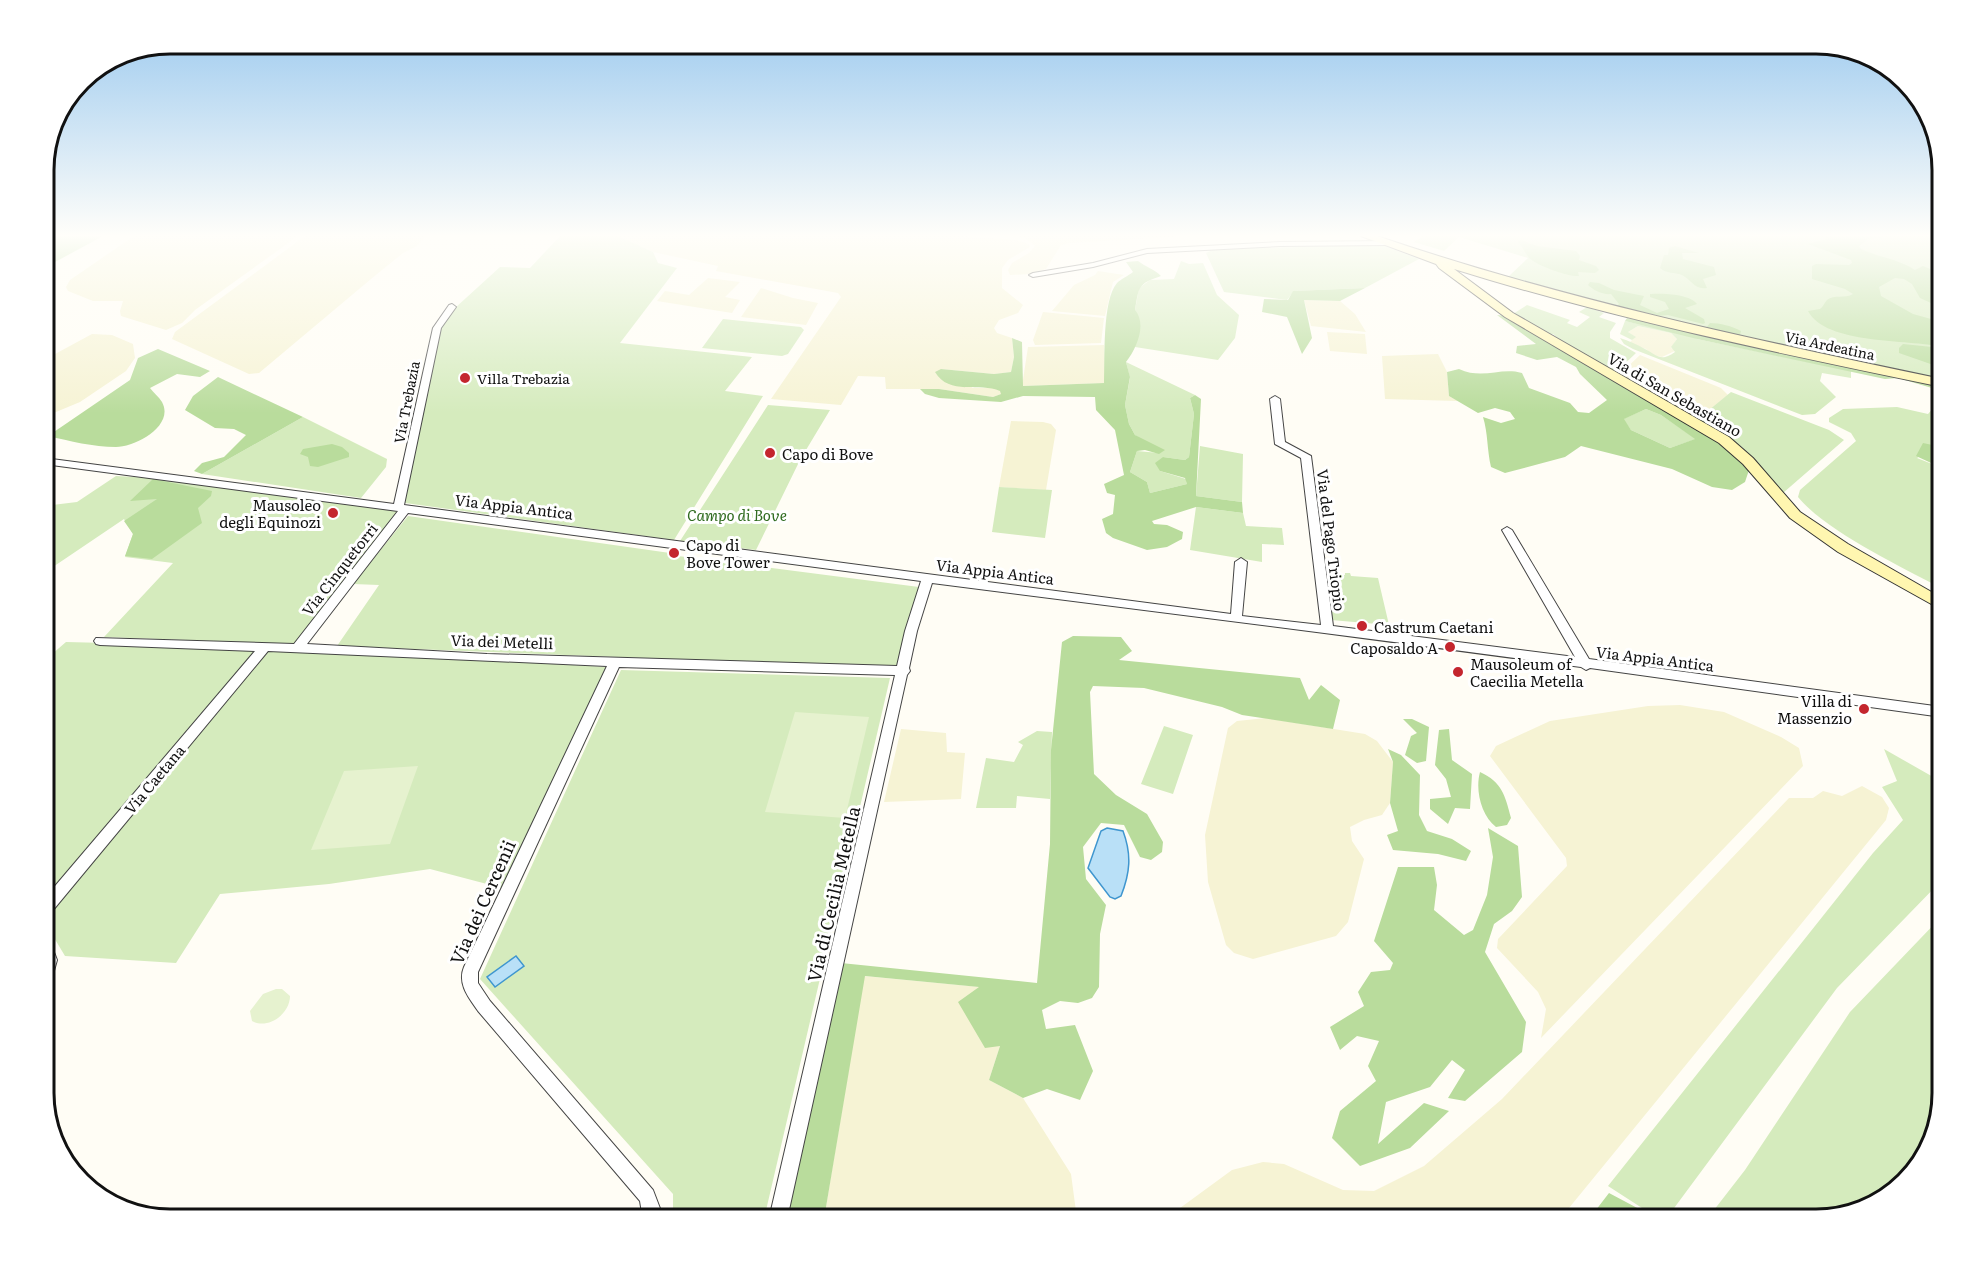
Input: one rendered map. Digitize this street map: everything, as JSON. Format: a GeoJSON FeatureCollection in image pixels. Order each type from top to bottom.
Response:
{"type":"FeatureCollection","features":[{"type":"Feature","properties":{"kind":"main road","name":"Via di San Sebastiano"},"geometry":{"type":"LineString","coordinates":[[1482,295],[1509,315],[1735,447],[1795,515],[1844,548],[1932,599]]}},
{"type":"Feature","properties":{"kind":"main road","name":"Via Ardeatina"},"geometry":{"type":"LineString","coordinates":[[1558,295],[1650,321],[1932,381]]}},
{"type":"Feature","properties":{"kind":"street","name":"Via Trebazia"},"geometry":{"type":"LineString","coordinates":[[402,508],[436,328],[452,307]]}},
{"type":"Feature","properties":{"kind":"street","name":"Via del Pago Triopio"},"geometry":{"type":"LineString","coordinates":[[1275,399],[1280,444],[1306,456],[1328,630]]}},
{"type":"Feature","properties":{"kind":"street","name":"Via Appia Antica"},"geometry":{"type":"LineString","coordinates":[[54,462],[1932,711]]}},
{"type":"Feature","properties":{"kind":"street","name":"Via Cinquetorri"},"geometry":{"type":"LineString","coordinates":[[297,648],[402,508]]}},
{"type":"Feature","properties":{"kind":"street"},"geometry":{"type":"LineString","coordinates":[[1507,530],[1586,665]]}},
{"type":"Feature","properties":{"kind":"street"},"geometry":{"type":"LineString","coordinates":[[1236,619],[1241,562]]}},
{"type":"Feature","properties":{"kind":"street","name":"Via di Cecilia Metella"},"geometry":{"type":"LineString","coordinates":[[781,1209],[916,614],[927,579]]}},
{"type":"Feature","properties":{"kind":"street","name":"Via dei Metelli"},"geometry":{"type":"LineString","coordinates":[[100,641],[904,671]]}},
{"type":"Feature","properties":{"kind":"street","name":"Via Caetana"},"geometry":{"type":"LineString","coordinates":[[54,898],[266,647]]}},
{"type":"Feature","properties":{"kind":"street","name":"Via dei Cercenii"},"geometry":{"type":"LineString","coordinates":[[615,662],[501,903],[470,972],[469,980],[484,1006],[647,1196],[650,1209]]}},
{"type":"Feature","properties":{"kind":"shaded area"},"geometry":{"type":"Polygon","coordinates":[[[78,295],[216,295],[182,323],[166,330],[121,316],[123,301],[93,301],[78,295]]]}},
{"type":"Feature","properties":{"kind":"shaded area"},"geometry":{"type":"Polygon","coordinates":[[[225,295],[352,295],[259,373],[249,374],[172,339],[175,332],[225,295]]]}},
{"type":"Feature","properties":{"kind":"shaded area"},"geometry":{"type":"Polygon","coordinates":[[[662,295],[727,295],[725,297],[740,300],[732,313],[657,301],[662,295]]]}},
{"type":"Feature","properties":{"kind":"shaded area"},"geometry":{"type":"Polygon","coordinates":[[[756,295],[783,295],[818,303],[806,325],[741,317],[756,295]]]}},
{"type":"Feature","properties":{"kind":"shaded area"},"geometry":{"type":"Polygon","coordinates":[[[839,295],[1011,295],[1023,305],[1018,313],[999,320],[994,328],[997,333],[1012,338],[1014,357],[1011,372],[994,374],[941,369],[973,388],[995,388],[1001,391],[1001,394],[993,397],[939,389],[886,389],[885,377],[858,376],[841,405],[771,399],[841,297],[839,295]]]}},
{"type":"Feature","properties":{"kind":"shaded area"},"geometry":{"type":"Polygon","coordinates":[[[1066,295],[1110,295],[1105,316],[1052,311],[1066,295]]]}},
{"type":"Feature","properties":{"kind":"shaded area"},"geometry":{"type":"Polygon","coordinates":[[[1304,300],[1340,301],[1355,314],[1366,332],[1311,326],[1304,300]]]}},
{"type":"Feature","properties":{"kind":"shaded area"},"geometry":{"type":"Polygon","coordinates":[[[1043,312],[1104,318],[1101,343],[1035,345],[1033,340],[1043,312]]]}},
{"type":"Feature","properties":{"kind":"shaded area"},"geometry":{"type":"Polygon","coordinates":[[[1638,326],[1671,333],[1677,339],[1671,348],[1677,350],[1662,357],[1652,355],[1646,349],[1629,343],[1635,337],[1628,332],[1638,326]]]}},
{"type":"Feature","properties":{"kind":"shaded area"},"geometry":{"type":"Polygon","coordinates":[[[1327,332],[1365,334],[1367,354],[1330,351],[1327,332]]]}},
{"type":"Feature","properties":{"kind":"shaded area"},"geometry":{"type":"Polygon","coordinates":[[[92,334],[112,335],[133,344],[135,358],[126,371],[80,402],[54,413],[54,355],[92,334]]]}},
{"type":"Feature","properties":{"kind":"shaded area"},"geometry":{"type":"Polygon","coordinates":[[[1104,345],[1105,383],[1022,386],[1028,347],[1104,345]]]}},
{"type":"Feature","properties":{"kind":"shaded area"},"geometry":{"type":"Polygon","coordinates":[[[1438,354],[1447,372],[1449,396],[1458,401],[1385,399],[1382,356],[1438,354]]]}},
{"type":"Feature","properties":{"kind":"shaded area"},"geometry":{"type":"Polygon","coordinates":[[[1640,355],[1721,388],[1728,395],[1698,419],[1619,375],[1640,355]]]}},
{"type":"Feature","properties":{"kind":"shaded area"},"geometry":{"type":"Polygon","coordinates":[[[1011,421],[1043,422],[1051,424],[1056,430],[1046,490],[999,487],[1011,421]]]}},
{"type":"Feature","properties":{"kind":"shaded area"},"geometry":{"type":"Polygon","coordinates":[[[1680,705],[1724,712],[1781,737],[1799,748],[1803,766],[1541,1038],[1546,1009],[1538,992],[1497,948],[1498,939],[1567,866],[1566,858],[1490,756],[1496,746],[1550,721],[1648,706],[1680,705]]]}},
{"type":"Feature","properties":{"kind":"shaded area"},"geometry":{"type":"Polygon","coordinates":[[[1266,718],[1365,734],[1377,741],[1393,762],[1390,803],[1382,815],[1350,827],[1352,841],[1364,859],[1348,922],[1336,936],[1253,959],[1234,953],[1226,945],[1208,882],[1205,835],[1228,728],[1237,721],[1266,718]]]}},
{"type":"Feature","properties":{"kind":"shaded area"},"geometry":{"type":"Polygon","coordinates":[[[901,729],[946,733],[947,752],[965,753],[961,799],[884,802],[901,729]]]}},
{"type":"Feature","properties":{"kind":"shaded area"},"geometry":{"type":"Polygon","coordinates":[[[1862,786],[1882,797],[1889,808],[1886,820],[1568,1209],[1179,1209],[1232,1170],[1263,1162],[1284,1164],[1343,1190],[1374,1191],[1424,1166],[1502,1099],[1789,798],[1813,798],[1823,791],[1842,796],[1862,786]]]}},
{"type":"Feature","properties":{"kind":"shaded area"},"geometry":{"type":"Polygon","coordinates":[[[864,976],[980,987],[1000,1046],[989,1080],[1023,1098],[1071,1174],[1076,1209],[826,1209],[864,976]]]}},
{"type":"Feature","properties":{"kind":"green space"},"geometry":{"type":"Polygon","coordinates":[[[469,295],[657,295],[620,343],[752,357],[725,391],[763,396],[674,540],[405,503],[440,327],[469,295]]]}},
{"type":"Feature","properties":{"kind":"green space"},"geometry":{"type":"Polygon","coordinates":[[[1111,295],[1138,295],[1135,310],[1139,316],[1140,329],[1137,343],[1126,362],[1130,377],[1125,405],[1129,424],[1135,435],[1165,450],[1159,454],[1145,450],[1137,451],[1130,472],[1147,482],[1150,493],[1187,484],[1185,478],[1160,471],[1155,463],[1163,457],[1185,460],[1189,457],[1194,414],[1190,398],[1195,395],[1201,399],[1196,496],[1242,502],[1243,513],[1196,507],[1152,521],[1154,524],[1167,525],[1183,532],[1182,539],[1167,547],[1147,550],[1113,538],[1106,533],[1102,519],[1113,514],[1115,495],[1107,493],[1104,484],[1124,475],[1115,430],[1096,410],[1095,397],[1023,396],[1001,402],[939,398],[925,394],[920,389],[939,389],[993,397],[1001,394],[1000,391],[992,389],[948,384],[935,372],[941,369],[994,374],[1011,372],[1014,357],[1012,338],[1022,342],[1023,386],[1104,383],[1105,331],[1111,295]]]}},
{"type":"Feature","properties":{"kind":"green space"},"geometry":{"type":"Polygon","coordinates":[[[1138,295],[1217,295],[1239,315],[1235,338],[1218,360],[1135,347],[1135,310],[1138,295]]]}},
{"type":"Feature","properties":{"kind":"green space"},"geometry":{"type":"Polygon","coordinates":[[[1247,295],[1291,295],[1287,300],[1247,295]]]}},
{"type":"Feature","properties":{"kind":"green space"},"geometry":{"type":"Polygon","coordinates":[[[1291,295],[1352,295],[1340,301],[1304,300],[1312,338],[1302,354],[1287,317],[1262,312],[1264,299],[1288,300],[1291,295]]]}},
{"type":"Feature","properties":{"kind":"green space"},"geometry":{"type":"Polygon","coordinates":[[[1570,295],[1932,295],[1932,379],[1670,324],[1570,295]]]}},
{"type":"Feature","properties":{"kind":"green space"},"geometry":{"type":"Polygon","coordinates":[[[1612,295],[1644,296],[1640,305],[1657,313],[1669,309],[1665,302],[1650,297],[1650,295],[1682,296],[1697,304],[1685,308],[1704,319],[1705,323],[1668,315],[1656,316],[1705,329],[1710,323],[1726,325],[1741,331],[1740,335],[1734,337],[1615,308],[1619,304],[1612,295]]]}},
{"type":"Feature","properties":{"kind":"green space"},"geometry":{"type":"Polygon","coordinates":[[[1881,295],[1913,314],[1932,319],[1932,346],[1849,335],[1832,330],[1818,322],[1808,311],[1820,309],[1830,298],[1881,295]]]}},
{"type":"Feature","properties":{"kind":"green space"},"geometry":{"type":"Polygon","coordinates":[[[1918,295],[1932,295],[1932,303],[1918,295]]]}},
{"type":"Feature","properties":{"kind":"green space"},"geometry":{"type":"Polygon","coordinates":[[[1527,305],[1570,320],[1567,323],[1577,327],[1590,317],[1579,312],[1587,307],[1604,313],[1599,317],[1616,323],[1610,332],[1610,338],[1636,353],[1615,373],[1562,342],[1553,334],[1544,334],[1513,314],[1527,305]]]}},
{"type":"Feature","properties":{"kind":"green space"},"geometry":{"type":"Polygon","coordinates":[[[1497,315],[1508,316],[1729,448],[1749,470],[1745,482],[1732,490],[1712,487],[1672,469],[1581,446],[1565,457],[1505,473],[1491,467],[1483,417],[1501,423],[1515,419],[1510,412],[1495,408],[1478,413],[1449,396],[1447,372],[1459,369],[1484,374],[1506,371],[1522,373],[1529,388],[1570,403],[1578,412],[1589,413],[1607,400],[1580,374],[1576,367],[1557,357],[1537,360],[1516,353],[1517,346],[1536,344],[1497,315]],[[1646,409],[1624,419],[1631,430],[1670,448],[1695,439],[1661,415],[1646,409]]]}},
{"type":"Feature","properties":{"kind":"green space"},"geometry":{"type":"Polygon","coordinates":[[[1627,318],[1932,383],[1932,388],[1898,378],[1885,379],[1697,339],[1625,321],[1627,318]]]}},
{"type":"Feature","properties":{"kind":"green space"},"geometry":{"type":"Polygon","coordinates":[[[723,319],[801,327],[804,330],[788,354],[782,356],[702,348],[723,319]]]}},
{"type":"Feature","properties":{"kind":"green space"},"geometry":{"type":"Polygon","coordinates":[[[1625,321],[1697,339],[1851,371],[1851,378],[1822,373],[1820,381],[1836,397],[1815,414],[1802,415],[1633,349],[1624,344],[1620,338],[1663,357],[1675,352],[1671,347],[1677,339],[1671,333],[1638,326],[1628,332],[1636,337],[1632,340],[1620,334],[1625,321]]]}},
{"type":"Feature","properties":{"kind":"green space"},"geometry":{"type":"Polygon","coordinates":[[[1903,344],[1932,347],[1932,365],[1899,353],[1899,348],[1903,344]]]}},
{"type":"Feature","properties":{"kind":"green space"},"geometry":{"type":"Polygon","coordinates":[[[158,349],[210,371],[200,377],[177,374],[150,388],[162,402],[165,411],[163,419],[151,434],[133,443],[107,447],[54,437],[54,432],[130,380],[138,358],[158,349]]]}},
{"type":"Feature","properties":{"kind":"green space"},"geometry":{"type":"Polygon","coordinates":[[[1126,362],[1195,395],[1190,398],[1194,414],[1189,457],[1185,460],[1163,457],[1160,471],[1186,479],[1187,484],[1150,493],[1147,482],[1130,472],[1137,451],[1159,453],[1135,435],[1129,424],[1125,405],[1130,378],[1126,362]]]}},
{"type":"Feature","properties":{"kind":"green space"},"geometry":{"type":"Polygon","coordinates":[[[218,377],[303,417],[202,474],[194,471],[202,463],[224,457],[246,435],[234,429],[215,428],[185,410],[193,396],[218,377]]]}},
{"type":"Feature","properties":{"kind":"green space"},"geometry":{"type":"Polygon","coordinates":[[[1731,392],[1829,430],[1844,440],[1783,493],[1742,447],[1698,419],[1731,392]]]}},
{"type":"Feature","properties":{"kind":"green space","name":"Campo di Bove"},"geometry":{"type":"Polygon","coordinates":[[[768,405],[830,410],[800,460],[756,550],[680,541],[768,405]]]}},
{"type":"Feature","properties":{"kind":"green space"},"geometry":{"type":"Polygon","coordinates":[[[1897,407],[1928,414],[1932,409],[1932,449],[1917,458],[1932,464],[1932,583],[1844,535],[1810,510],[1798,497],[1800,490],[1856,441],[1851,433],[1829,422],[1829,418],[1843,409],[1897,407]]]}},
{"type":"Feature","properties":{"kind":"green space"},"geometry":{"type":"Polygon","coordinates":[[[1646,409],[1661,415],[1696,439],[1670,448],[1631,430],[1623,419],[1646,409]]]}},
{"type":"Feature","properties":{"kind":"green space"},"geometry":{"type":"Polygon","coordinates":[[[303,417],[387,459],[386,467],[361,498],[202,474],[303,417]]]}},
{"type":"Feature","properties":{"kind":"green space"},"geometry":{"type":"Polygon","coordinates":[[[1923,443],[1932,445],[1932,463],[1916,456],[1923,443]]]}},
{"type":"Feature","properties":{"kind":"green space"},"geometry":{"type":"Polygon","coordinates":[[[332,444],[342,447],[349,453],[349,457],[318,467],[310,466],[308,457],[300,454],[303,449],[332,444]]]}},
{"type":"Feature","properties":{"kind":"green space"},"geometry":{"type":"Polygon","coordinates":[[[1200,446],[1243,454],[1242,502],[1196,496],[1200,446]]]}},
{"type":"Feature","properties":{"kind":"green space"},"geometry":{"type":"Polygon","coordinates":[[[116,476],[153,478],[399,511],[294,644],[104,637],[173,563],[125,557],[133,534],[124,519],[54,566],[54,505],[77,502],[116,476]]]}},
{"type":"Feature","properties":{"kind":"green space"},"geometry":{"type":"Polygon","coordinates":[[[153,479],[212,491],[211,496],[198,508],[202,523],[152,559],[125,556],[133,534],[124,521],[157,499],[130,501],[153,479]]]}},
{"type":"Feature","properties":{"kind":"green space"},"geometry":{"type":"Polygon","coordinates":[[[999,487],[1052,490],[1045,538],[992,532],[999,487]]]}},
{"type":"Feature","properties":{"kind":"green space"},"geometry":{"type":"Polygon","coordinates":[[[1196,507],[1243,513],[1246,526],[1282,528],[1284,545],[1262,544],[1262,562],[1190,550],[1196,507]]]}},
{"type":"Feature","properties":{"kind":"green space"},"geometry":{"type":"Polygon","coordinates":[[[408,516],[670,553],[670,555],[919,587],[900,668],[337,646],[379,585],[353,584],[408,516]]]}},
{"type":"Feature","properties":{"kind":"green space"},"geometry":{"type":"Polygon","coordinates":[[[1325,573],[1345,575],[1345,573],[1350,573],[1351,576],[1378,578],[1389,625],[1331,620],[1325,573]]]}},
{"type":"Feature","properties":{"kind":"green space"},"geometry":{"type":"Polygon","coordinates":[[[1073,636],[1121,637],[1132,651],[1119,660],[1300,678],[1309,700],[1321,685],[1340,700],[1333,729],[1242,715],[1222,707],[1144,688],[1093,686],[1090,692],[1094,774],[1116,795],[1147,814],[1163,842],[1162,852],[1151,860],[1140,857],[1124,825],[1101,823],[1083,847],[1086,879],[1106,905],[1100,934],[1099,987],[1092,998],[1078,1003],[1060,1001],[1042,1010],[1046,1029],[1075,1025],[1093,1071],[1080,1100],[1047,1089],[1023,1098],[989,1080],[1000,1046],[985,1048],[958,1002],[979,987],[865,976],[826,1209],[789,1209],[841,963],[1037,983],[1050,844],[1051,750],[1062,642],[1073,636]]]}},
{"type":"Feature","properties":{"kind":"green space"},"geometry":{"type":"Polygon","coordinates":[[[66,642],[265,647],[607,667],[502,888],[430,869],[329,884],[220,894],[176,963],[65,956],[54,938],[54,652],[66,642]]]}},
{"type":"Feature","properties":{"kind":"green space"},"geometry":{"type":"Polygon","coordinates":[[[621,670],[890,678],[766,1209],[673,1209],[673,1194],[480,979],[621,670]]]}},
{"type":"Feature","properties":{"kind":"green space"},"geometry":{"type":"Polygon","coordinates":[[[795,712],[869,717],[845,818],[765,812],[795,712]]]}},
{"type":"Feature","properties":{"kind":"green space"},"geometry":{"type":"Polygon","coordinates":[[[1403,719],[1412,719],[1429,727],[1426,761],[1417,763],[1405,755],[1411,736],[1417,733],[1403,719]]]}},
{"type":"Feature","properties":{"kind":"green space"},"geometry":{"type":"Polygon","coordinates":[[[1164,726],[1193,735],[1173,794],[1141,784],[1164,726]]]}},
{"type":"Feature","properties":{"kind":"green space"},"geometry":{"type":"Polygon","coordinates":[[[1449,729],[1452,760],[1472,774],[1470,809],[1455,808],[1448,824],[1430,809],[1430,799],[1451,797],[1446,779],[1435,765],[1439,730],[1449,729]]]}},
{"type":"Feature","properties":{"kind":"green space"},"geometry":{"type":"Polygon","coordinates":[[[1037,731],[1052,732],[1050,799],[1017,796],[1016,808],[976,808],[986,758],[1014,762],[1023,745],[1018,742],[1037,731]]]}},
{"type":"Feature","properties":{"kind":"green space"},"geometry":{"type":"Polygon","coordinates":[[[1388,749],[1401,755],[1420,775],[1419,815],[1427,831],[1452,839],[1471,851],[1466,861],[1438,854],[1393,850],[1387,835],[1398,831],[1390,803],[1393,762],[1388,749]]]}},
{"type":"Feature","properties":{"kind":"green space"},"geometry":{"type":"Polygon","coordinates":[[[1884,749],[1932,776],[1932,890],[1837,988],[1673,1209],[1644,1209],[1608,1186],[1873,853],[1903,820],[1882,787],[1897,781],[1884,749]]]}},
{"type":"Feature","properties":{"kind":"green space"},"geometry":{"type":"Polygon","coordinates":[[[418,766],[390,844],[311,850],[344,771],[418,766]]]}},
{"type":"Feature","properties":{"kind":"green space"},"geometry":{"type":"Polygon","coordinates":[[[1480,772],[1493,780],[1501,790],[1511,818],[1507,825],[1496,827],[1486,816],[1479,794],[1480,772]]]}},
{"type":"Feature","properties":{"kind":"green space"},"geometry":{"type":"Polygon","coordinates":[[[1488,828],[1518,846],[1522,897],[1512,911],[1494,924],[1485,952],[1526,1022],[1522,1052],[1465,1101],[1448,1098],[1465,1070],[1452,1060],[1430,1087],[1386,1102],[1378,1144],[1424,1103],[1449,1111],[1410,1148],[1360,1166],[1332,1138],[1340,1111],[1376,1081],[1368,1066],[1379,1041],[1357,1036],[1340,1050],[1330,1027],[1364,1006],[1358,992],[1371,972],[1390,970],[1393,963],[1374,941],[1398,867],[1434,867],[1437,885],[1434,910],[1464,935],[1473,930],[1487,895],[1493,857],[1488,828]]]}},
{"type":"Feature","properties":{"kind":"green space"},"geometry":{"type":"Polygon","coordinates":[[[1932,926],[1931,1109],[1926,1131],[1913,1158],[1887,1185],[1874,1194],[1846,1205],[1816,1209],[1715,1209],[1745,1170],[1850,1012],[1932,926]]]}},
{"type":"Feature","properties":{"kind":"green space"},"geometry":{"type":"Polygon","coordinates":[[[282,989],[290,996],[286,1009],[271,1022],[252,1021],[250,1011],[263,994],[282,989]]]}},
{"type":"Feature","properties":{"kind":"green space"},"geometry":{"type":"Polygon","coordinates":[[[1609,1193],[1639,1209],[1597,1209],[1609,1193]]]}},
{"type":"Feature","properties":{"kind":"water"},"geometry":{"type":"Polygon","coordinates":[[[1107,828],[1123,831],[1129,856],[1124,888],[1121,896],[1115,899],[1110,897],[1088,868],[1101,831],[1107,828]]]}},
{"type":"Feature","properties":{"kind":"water"},"geometry":{"type":"Polygon","coordinates":[[[516,956],[524,966],[495,987],[487,977],[516,956]]]}},
{"type":"Feature","properties":{"kind":"place","name":"Villa Trebazia"},"geometry":{"type":"Point","coordinates":[465,378]}},
{"type":"Feature","properties":{"kind":"place","name":"Capo di Bove"},"geometry":{"type":"Point","coordinates":[770,453]}},
{"type":"Feature","properties":{"kind":"place","name":"Mausoleo degli Equinozi"},"geometry":{"type":"Point","coordinates":[333,513]}},
{"type":"Feature","properties":{"kind":"place","name":"Capo di Bove Tower"},"geometry":{"type":"Point","coordinates":[674,553]}},
{"type":"Feature","properties":{"kind":"place","name":"Castrum Caetani"},"geometry":{"type":"Point","coordinates":[1362,626]}},
{"type":"Feature","properties":{"kind":"place","name":"Caposaldo A"},"geometry":{"type":"Point","coordinates":[1450,647]}},
{"type":"Feature","properties":{"kind":"place","name":"Mausoleum of Caecilia Metella"},"geometry":{"type":"Point","coordinates":[1458,672]}},
{"type":"Feature","properties":{"kind":"place","name":"Villa di Massenzio"},"geometry":{"type":"Point","coordinates":[1864,709]}}]}
